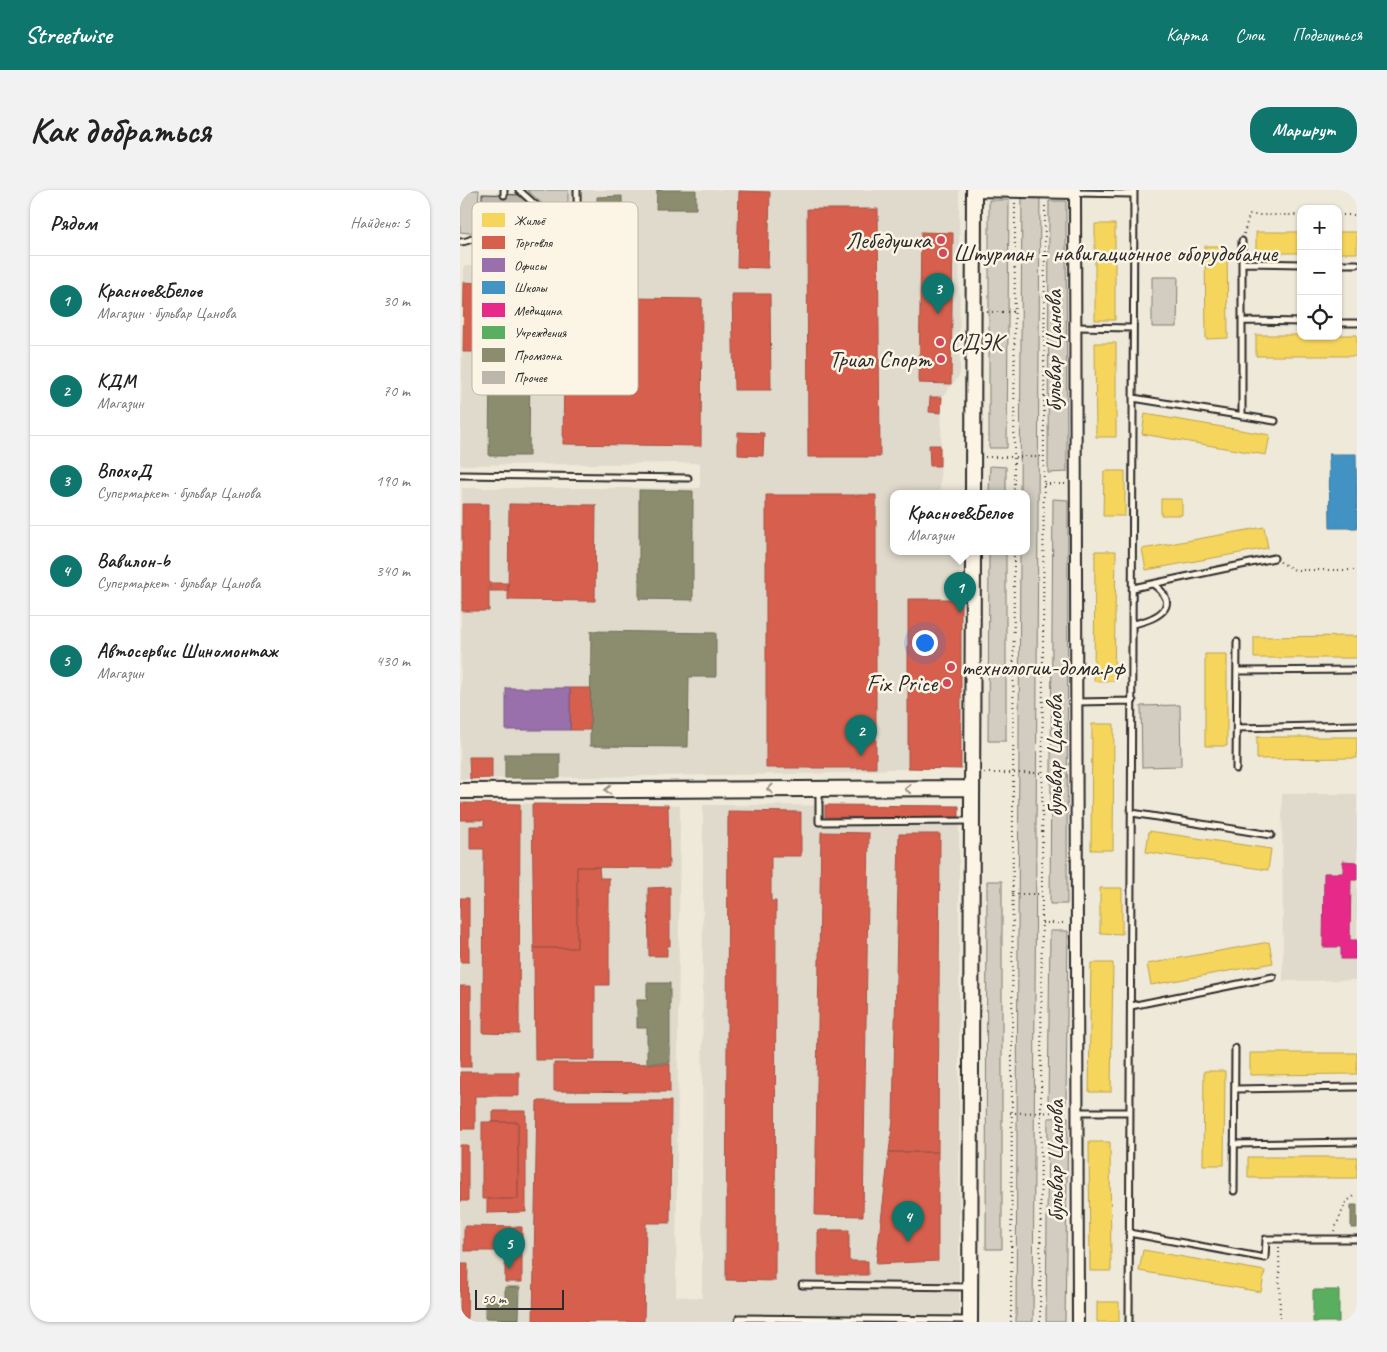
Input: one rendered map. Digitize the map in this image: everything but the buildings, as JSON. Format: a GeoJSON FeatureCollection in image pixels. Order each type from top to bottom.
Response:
{"type":"FeatureCollection","features":[{"type":"Feature","properties":{"kind":"street"},"geometry":{"type":"LineString","coordinates":[[973,490],[974,191],[1075,192]]}},
{"type":"Feature","properties":{"kind":"street","name":"бульвар Цанова"},"geometry":{"type":"LineString","coordinates":[[1075,192],[1078,1322]]}},
{"type":"Feature","properties":{"kind":"street"},"geometry":{"type":"LineString","coordinates":[[970,1321],[973,555]]}},
{"type":"Feature","properties":{"kind":"street"},"geometry":{"type":"LineString","coordinates":[[460,791],[972,788]]}},
{"type":"Feature","properties":{"kind":"lane"},"geometry":{"type":"LineString","coordinates":[[519,190],[532,202]]}},
{"type":"Feature","properties":{"kind":"lane"},"geometry":{"type":"LineString","coordinates":[[1075,192],[1134,192],[1129,1322]]}},
{"type":"Feature","properties":{"kind":"lane"},"geometry":{"type":"LineString","coordinates":[[460,242],[472,239]]}},
{"type":"Feature","properties":{"kind":"lane"},"geometry":{"type":"LineString","coordinates":[[1242,241],[1242,416]]}},
{"type":"Feature","properties":{"kind":"lane"},"geometry":{"type":"LineString","coordinates":[[1242,264],[1297,264]]}},
{"type":"Feature","properties":{"kind":"lane"},"geometry":{"type":"LineString","coordinates":[[1342,264],[1357,264]]}},
{"type":"Feature","properties":{"kind":"lane"},"geometry":{"type":"LineString","coordinates":[[1242,321],[1297,322]]}},
{"type":"Feature","properties":{"kind":"lane"},"geometry":{"type":"LineString","coordinates":[[1342,323],[1357,323]]}},
{"type":"Feature","properties":{"kind":"lane"},"geometry":{"type":"LineString","coordinates":[[1075,327],[1133,328]]}},
{"type":"Feature","properties":{"kind":"lane"},"geometry":{"type":"LineString","coordinates":[[1133,398],[1275,421]]}},
{"type":"Feature","properties":{"kind":"lane"},"geometry":{"type":"LineString","coordinates":[[460,475],[688,478]]}},
{"type":"Feature","properties":{"kind":"lane"},"geometry":{"type":"LineString","coordinates":[[1133,588],[1274,558]]}},
{"type":"Feature","properties":{"kind":"lane"},"geometry":{"type":"LineString","coordinates":[[1133,624],[1158,617],[1164,608],[1166,600],[1162,590],[1153,584]]}},
{"type":"Feature","properties":{"kind":"lane"},"geometry":{"type":"LineString","coordinates":[[1236,769],[1238,642]]}},
{"type":"Feature","properties":{"kind":"lane"},"geometry":{"type":"LineString","coordinates":[[1237,671],[1357,670]]}},
{"type":"Feature","properties":{"kind":"lane"},"geometry":{"type":"LineString","coordinates":[[1076,702],[1133,702]]}},
{"type":"Feature","properties":{"kind":"lane"},"geometry":{"type":"LineString","coordinates":[[1237,728],[1357,725]]}},
{"type":"Feature","properties":{"kind":"lane"},"geometry":{"type":"LineString","coordinates":[[819,789],[819,822],[972,821]]}},
{"type":"Feature","properties":{"kind":"lane"},"geometry":{"type":"LineString","coordinates":[[1132,813],[1270,835]]}},
{"type":"Feature","properties":{"kind":"lane"},"geometry":{"type":"LineString","coordinates":[[1131,1006],[1273,976]]}},
{"type":"Feature","properties":{"kind":"lane"},"geometry":{"type":"LineString","coordinates":[[1234,1191],[1235,1048]]}},
{"type":"Feature","properties":{"kind":"lane"},"geometry":{"type":"LineString","coordinates":[[1235,1089],[1357,1087]]}},
{"type":"Feature","properties":{"kind":"lane"},"geometry":{"type":"LineString","coordinates":[[1077,1112],[1130,1112]]}},
{"type":"Feature","properties":{"kind":"lane"},"geometry":{"type":"LineString","coordinates":[[1234,1144],[1357,1142]]}},
{"type":"Feature","properties":{"kind":"lane"},"geometry":{"type":"LineString","coordinates":[[1130,1233],[1265,1258],[1266,1239],[1357,1240]]}},
{"type":"Feature","properties":{"kind":"lane"},"geometry":{"type":"LineString","coordinates":[[802,1285],[970,1287]]}},
{"type":"Feature","properties":{"kind":"lane"},"geometry":{"type":"LineString","coordinates":[[738,1322],[738,1318],[970,1321]]}},
{"type":"Feature","properties":{"kind":"path"},"geometry":{"type":"LineString","coordinates":[[1014,490],[1015,192]]}},
{"type":"Feature","properties":{"kind":"path"},"geometry":{"type":"LineString","coordinates":[[1040,1322],[1045,193]]}},
{"type":"Feature","properties":{"kind":"path"},"geometry":{"type":"LineString","coordinates":[[1242,241],[1249,215],[1297,215]]}},
{"type":"Feature","properties":{"kind":"path"},"geometry":{"type":"LineString","coordinates":[[1342,215],[1357,215]]}},
{"type":"Feature","properties":{"kind":"path"},"geometry":{"type":"LineString","coordinates":[[974,312],[1014,312]]}},
{"type":"Feature","properties":{"kind":"path"},"geometry":{"type":"LineString","coordinates":[[973,457],[1044,457]]}},
{"type":"Feature","properties":{"kind":"path"},"geometry":{"type":"LineString","coordinates":[[1044,484],[1075,484]]}},
{"type":"Feature","properties":{"kind":"path"},"geometry":{"type":"LineString","coordinates":[[1011,1322],[1014,555]]}},
{"type":"Feature","properties":{"kind":"path"},"geometry":{"type":"LineString","coordinates":[[1274,558],[1295,570],[1357,570]]}},
{"type":"Feature","properties":{"kind":"path"},"geometry":{"type":"LineString","coordinates":[[976,773],[1042,773]]}},
{"type":"Feature","properties":{"kind":"path"},"geometry":{"type":"LineString","coordinates":[[1012,894],[1042,894]]}},
{"type":"Feature","properties":{"kind":"path"},"geometry":{"type":"LineString","coordinates":[[1042,923],[1077,923]]}},
{"type":"Feature","properties":{"kind":"path"},"geometry":{"type":"LineString","coordinates":[[1011,1113],[1077,1112]]}},
{"type":"Feature","properties":{"kind":"path"},"geometry":{"type":"LineString","coordinates":[[1326,1239],[1337,1228],[1346,1202],[1357,1194]]}},
{"type":"Feature","properties":{"kind":"path"},"geometry":{"type":"LineString","coordinates":[[1279,1239],[1280,1322]]}},
{"type":"Feature","properties":{"kind":"shaded area"},"geometry":{"type":"Polygon","coordinates":[[[460,190],[479,190],[478,202],[472,202],[472,231],[470,233],[460,232],[460,190]]]}},
{"type":"Feature","properties":{"kind":"shaded area"},"geometry":{"type":"Polygon","coordinates":[[[527,190],[568,190],[568,202],[540,202],[527,190]]]}},
{"type":"Feature","properties":{"kind":"shaded area"},"geometry":{"type":"Polygon","coordinates":[[[569,190],[959,190],[960,375],[942,397],[940,490],[890,490],[890,555],[962,555],[961,769],[889,769],[847,773],[460,779],[462,488],[700,488],[700,463],[460,465],[464,266],[472,266],[472,395],[638,395],[638,202],[569,202],[569,190]]]}},
{"type":"Feature","properties":{"kind":"shaded area"},"geometry":{"type":"Polygon","coordinates":[[[1022,190],[1040,190],[1033,1322],[1016,1322],[1020,555],[1030,555],[1030,490],[1020,490],[1022,190]]]}},
{"type":"Feature","properties":{"kind":"shaded area"},"geometry":{"type":"Polygon","coordinates":[[[989,200],[1009,200],[1007,448],[989,448],[989,200]]]}},
{"type":"Feature","properties":{"kind":"shaded area"},"geometry":{"type":"Polygon","coordinates":[[[1049,201],[1066,201],[1067,472],[1048,473],[1049,201]]]}},
{"type":"Feature","properties":{"kind":"shaded area"},"geometry":{"type":"Polygon","coordinates":[[[1152,277],[1178,277],[1177,327],[1152,327],[1152,277]]]}},
{"type":"Feature","properties":{"kind":"shaded area"},"geometry":{"type":"Polygon","coordinates":[[[990,466],[1006,467],[1006,490],[989,490],[990,466]]]}},
{"type":"Feature","properties":{"kind":"shaded area"},"geometry":{"type":"Polygon","coordinates":[[[1053,499],[1068,500],[1067,904],[1050,904],[1053,499]]]}},
{"type":"Feature","properties":{"kind":"shaded area"},"geometry":{"type":"Polygon","coordinates":[[[989,555],[1006,555],[1006,741],[988,741],[989,555]]]}},
{"type":"Feature","properties":{"kind":"shaded area"},"geometry":{"type":"Polygon","coordinates":[[[1180,705],[1181,766],[1142,767],[1141,706],[1180,705]]]}},
{"type":"Feature","properties":{"kind":"shaded area"},"geometry":{"type":"Polygon","coordinates":[[[1282,794],[1357,794],[1357,980],[1283,981],[1282,794]]]}},
{"type":"Feature","properties":{"kind":"shaded area"},"geometry":{"type":"Polygon","coordinates":[[[460,803],[680,805],[676,1296],[702,1298],[703,805],[959,806],[959,1322],[460,1322],[460,803]]]}},
{"type":"Feature","properties":{"kind":"shaded area"},"geometry":{"type":"Polygon","coordinates":[[[987,881],[1002,881],[1002,1249],[986,1249],[987,881]]]}},
{"type":"Feature","properties":{"kind":"shaded area"},"geometry":{"type":"Polygon","coordinates":[[[1050,931],[1068,931],[1066,1105],[1048,1105],[1050,931]]]}},
{"type":"Feature","properties":{"kind":"shaded area"},"geometry":{"type":"Polygon","coordinates":[[[1068,1117],[1065,1322],[1046,1322],[1048,1118],[1068,1117]]]}},
{"type":"Feature","properties":{"kind":"place","name":"Лебедушка"},"geometry":{"type":"Point","coordinates":[941,240]}},
{"type":"Feature","properties":{"kind":"place","name":"Штурман - навигационное оборудование"},"geometry":{"type":"Point","coordinates":[943,253]}},
{"type":"Feature","properties":{"kind":"place","name":"ВпохоД"},"geometry":{"type":"Point","coordinates":[938,314]}},
{"type":"Feature","properties":{"kind":"place","name":"СДЭК"},"geometry":{"type":"Point","coordinates":[940,342]}},
{"type":"Feature","properties":{"kind":"place","name":"Триал Спорт"},"geometry":{"type":"Point","coordinates":[941,359]}},
{"type":"Feature","properties":{"kind":"place","name":"Красное&Белое"},"geometry":{"type":"Point","coordinates":[960,613]}},
{"type":"Feature","properties":{"kind":"place","name":"технологии-дома.рф"},"geometry":{"type":"Point","coordinates":[951,667]}},
{"type":"Feature","properties":{"kind":"place","name":"Fix Price"},"geometry":{"type":"Point","coordinates":[947,683]}},
{"type":"Feature","properties":{"kind":"place","name":"КДМ"},"geometry":{"type":"Point","coordinates":[861,756]}},
{"type":"Feature","properties":{"kind":"place","name":"Вавилон-b"},"geometry":{"type":"Point","coordinates":[908,1242]}},
{"type":"Feature","properties":{"kind":"place","name":"Автосервис Шиномонтаж"},"geometry":{"type":"Point","coordinates":[509,1269]}}]}
